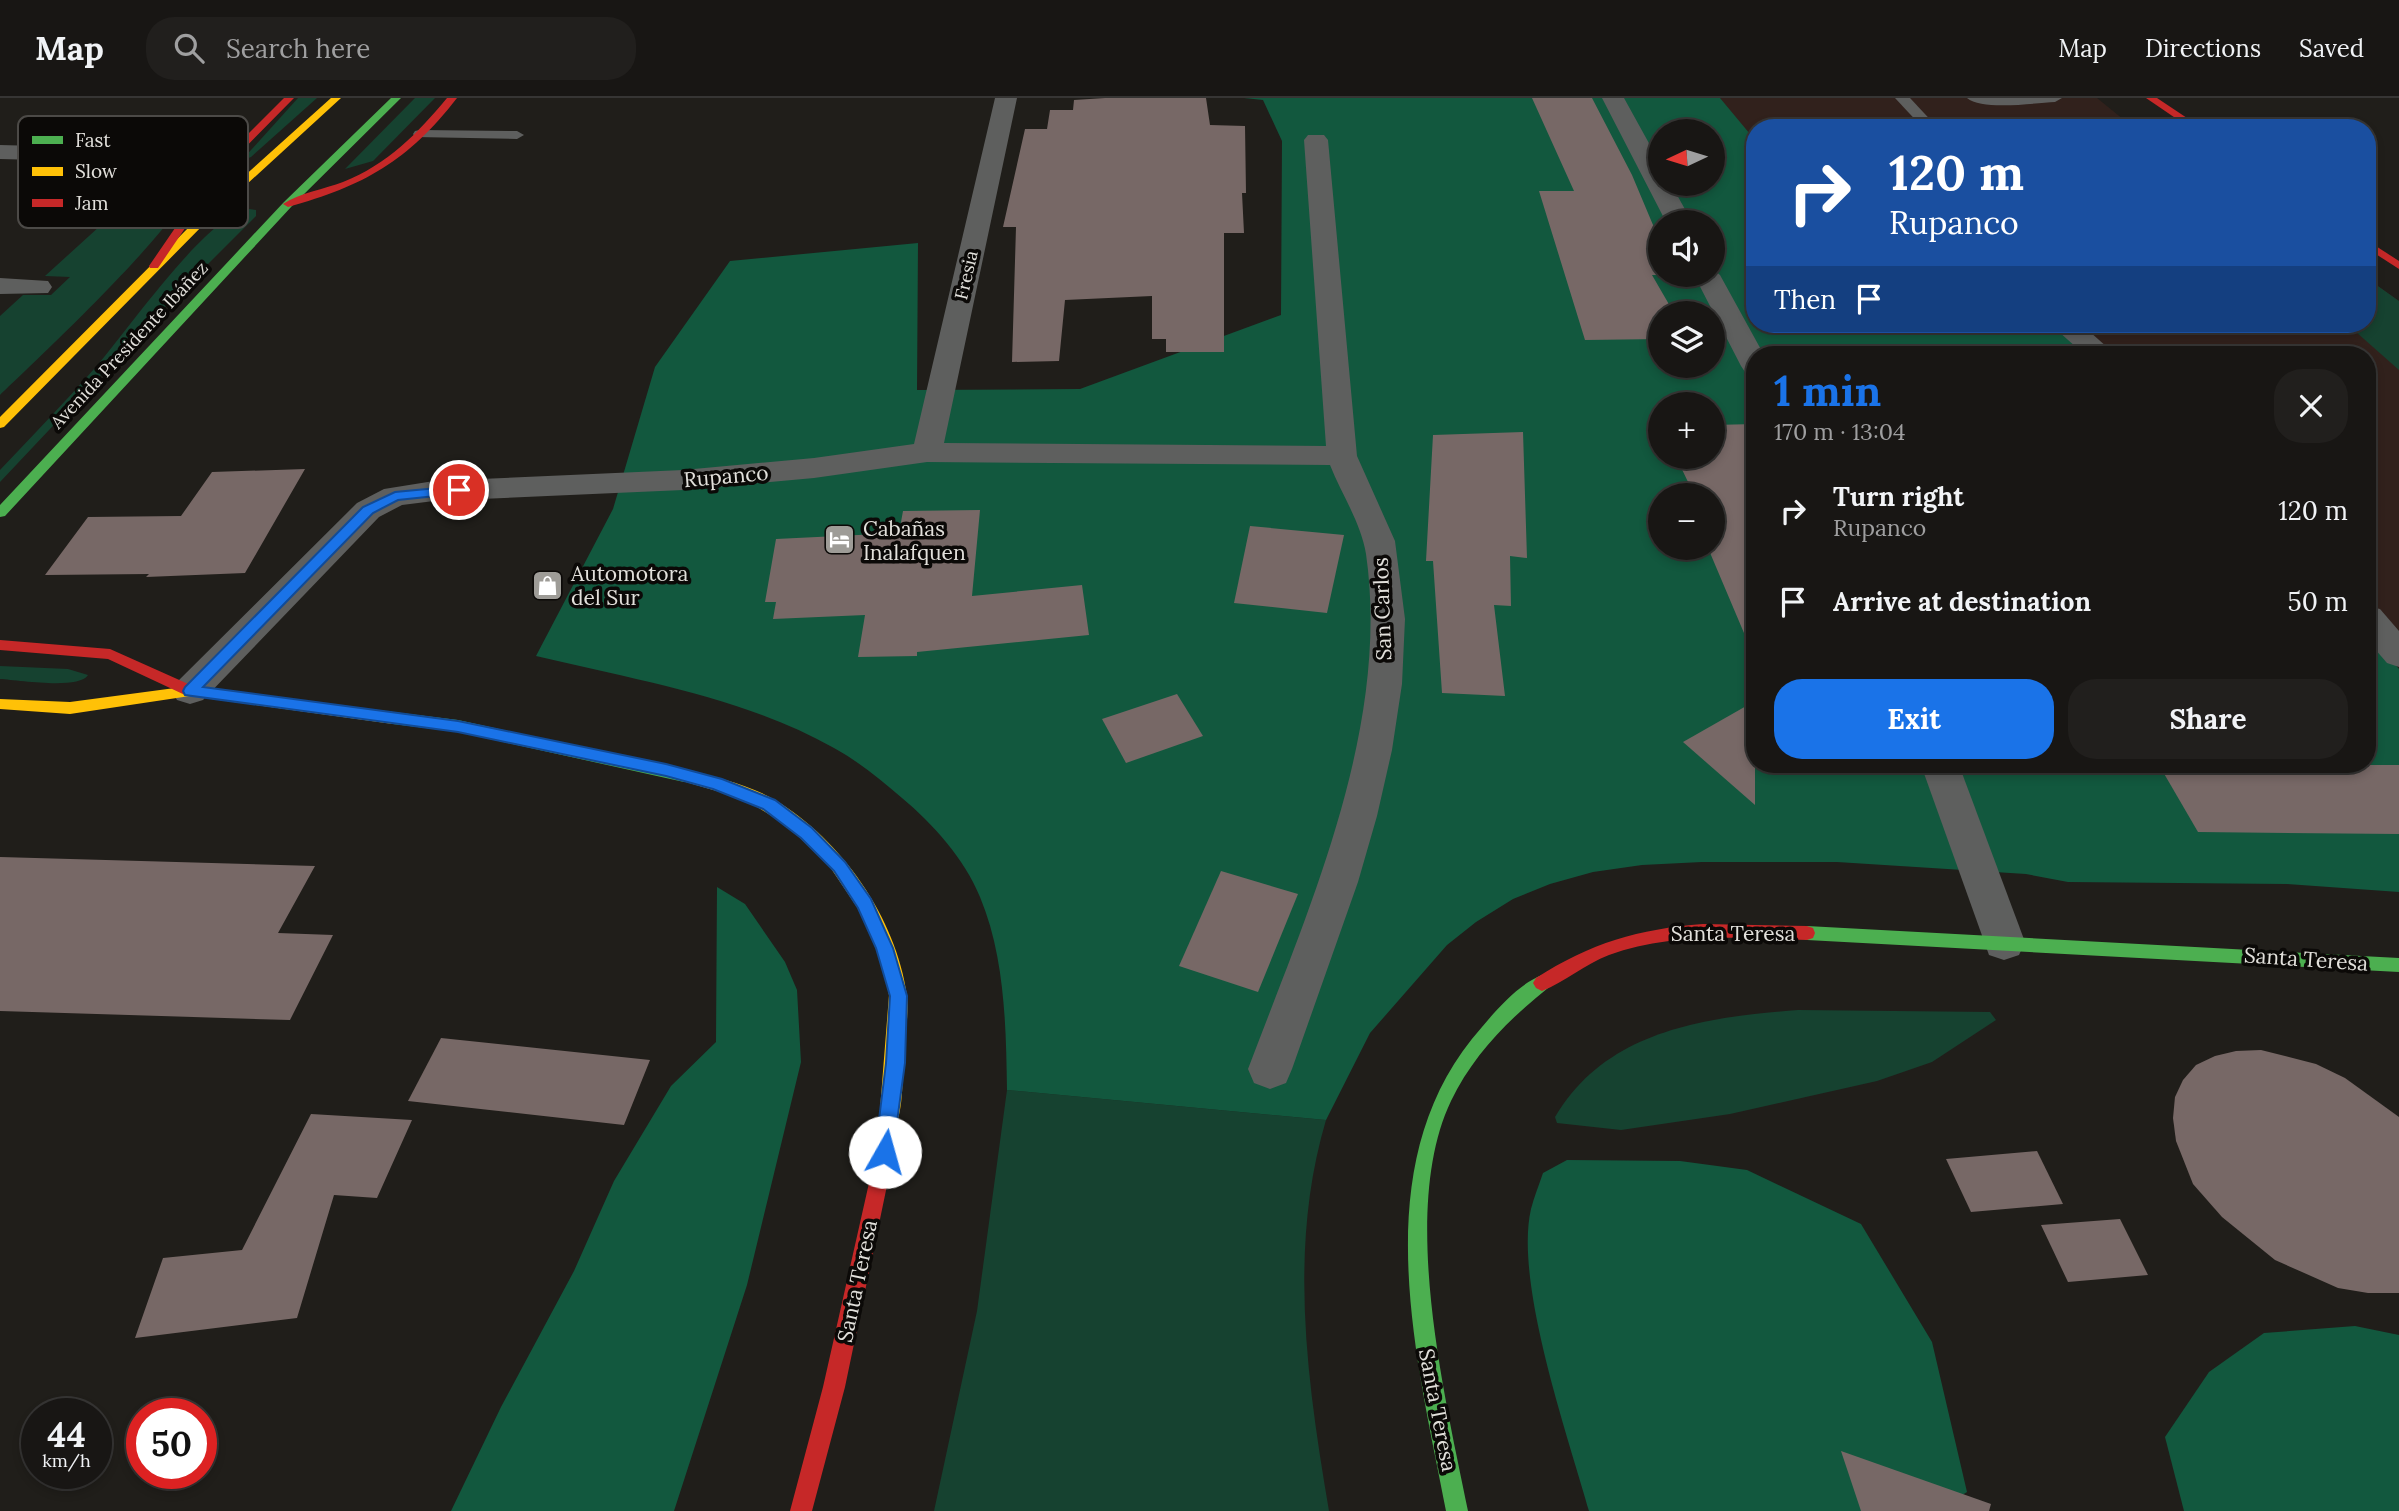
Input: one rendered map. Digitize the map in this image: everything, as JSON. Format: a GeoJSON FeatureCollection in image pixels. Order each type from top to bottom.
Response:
{"type":"FeatureCollection","features":[{"type":"Feature","properties":{"kind":"main road","name":"Avenida Presidente Ibáñez"},"geometry":{"type":"LineString","coordinates":[[248,139],[289,98]]}},
{"type":"Feature","properties":{"kind":"main road","name":"Avenida Presidente Ibáñez"},"geometry":{"type":"LineString","coordinates":[[248,179],[336,98]]}},
{"type":"Feature","properties":{"kind":"main road","name":"Avenida Presidente Ibáñez"},"geometry":{"type":"LineString","coordinates":[[0,513],[288,204],[396,98]]}},
{"type":"Feature","properties":{"kind":"main road","name":"Avenida Presidente Ibáñez"},"geometry":{"type":"LineString","coordinates":[[288,204],[344,185],[393,160],[452,98]]}},
{"type":"Feature","properties":{"kind":"main road"},"geometry":{"type":"LineString","coordinates":[[2151,98],[2183,119]]}},
{"type":"Feature","properties":{"kind":"main road"},"geometry":{"type":"LineString","coordinates":[[260,168],[260,182],[267,193],[288,204]]}},
{"type":"Feature","properties":{"kind":"main road","name":"Avenida Presidente Ibáñez"},"geometry":{"type":"LineString","coordinates":[[149,273],[180,228]]}},
{"type":"Feature","properties":{"kind":"main road","name":"Avenida Presidente Ibáñez"},"geometry":{"type":"LineString","coordinates":[[0,424],[197,228]]}},
{"type":"Feature","properties":{"kind":"main road"},"geometry":{"type":"LineString","coordinates":[[2376,250],[2399,266]]}},
{"type":"Feature","properties":{"kind":"main road","name":"Santa Teresa"},"geometry":{"type":"LineString","coordinates":[[0,645],[110,654],[190,691]]}},
{"type":"Feature","properties":{"kind":"main road","name":"Santa Teresa"},"geometry":{"type":"LineString","coordinates":[[0,704],[70,708],[190,691],[458,726],[716,783],[769,805],[806,833],[839,867],[865,904],[885,948],[898,996],[895,1063],[885,1152],[834,1387],[802,1511]]}},
{"type":"Feature","properties":{"kind":"main road","name":"Santa Teresa"},"geometry":{"type":"LineString","coordinates":[[1457,1511],[1421,1317],[1417,1246],[1422,1181],[1434,1121],[1457,1074],[1487,1032],[1522,997],[1563,968],[1608,948],[1658,933],[1714,929],[2004,942],[2399,965]]}},
{"type":"Feature","properties":{"kind":"street","name":"Fresia"},"geometry":{"type":"LineString","coordinates":[[927,452],[1006,98]]}},
{"type":"Feature","properties":{"kind":"street"},"geometry":{"type":"LineString","coordinates":[[1613,98],[1673,210]]}},
{"type":"Feature","properties":{"kind":"street","name":"San Carlos"},"geometry":{"type":"LineString","coordinates":[[1270,1069],[1360,814],[1376,738],[1386,651],[1381,552],[1365,501],[1348,475],[1342,456],[1316,140]]}},
{"type":"Feature","properties":{"kind":"street"},"geometry":{"type":"LineString","coordinates":[[0,152],[18,152]]}},
{"type":"Feature","properties":{"kind":"street"},"geometry":{"type":"LineString","coordinates":[[0,286],[39,287]]}},
{"type":"Feature","properties":{"kind":"street"},"geometry":{"type":"LineString","coordinates":[[1713,287],[1746,349]]}},
{"type":"Feature","properties":{"kind":"street"},"geometry":{"type":"LineString","coordinates":[[2075,333],[2091,346]]}},
{"type":"Feature","properties":{"kind":"street","name":"Rupanco"},"geometry":{"type":"LineString","coordinates":[[190,691],[368,510],[395,496],[434,491],[750,475],[927,452],[1342,456]]}},
{"type":"Feature","properties":{"kind":"street"},"geometry":{"type":"LineString","coordinates":[[2376,627],[2399,654]]}},
{"type":"Feature","properties":{"kind":"street"},"geometry":{"type":"LineString","coordinates":[[1943,773],[2004,942]]}},
{"type":"Feature","properties":{"kind":"lane"},"geometry":{"type":"LineString","coordinates":[[1902,98],[1922,119]]}},
{"type":"Feature","properties":{"kind":"lane"},"geometry":{"type":"LineString","coordinates":[[1974,98],[2000,101],[2055,98]]}},
{"type":"Feature","properties":{"kind":"lane"},"geometry":{"type":"LineString","coordinates":[[420,134],[517,135]]}},
{"type":"Feature","properties":{"kind":"shaded area"},"geometry":{"type":"Polygon","coordinates":[[[1718,98],[2097,98],[2123,119],[1746,119],[1746,131],[1718,98]]]}},
{"type":"Feature","properties":{"kind":"shaded area"},"geometry":{"type":"Polygon","coordinates":[[[2376,285],[2399,301],[2399,632],[2376,608],[2376,346],[2102,346],[2086,333],[2376,333],[2376,285]]]}},
{"type":"Feature","properties":{"kind":"green space"},"geometry":{"type":"Polygon","coordinates":[[[298,98],[317,98],[248,158],[248,153],[298,98]]]}},
{"type":"Feature","properties":{"kind":"green space"},"geometry":{"type":"Polygon","coordinates":[[[415,98],[435,98],[373,161],[345,169],[415,98]]]}},
{"type":"Feature","properties":{"kind":"green space"},"geometry":{"type":"Polygon","coordinates":[[[1244,98],[1720,98],[1746,129],[1746,333],[2083,333],[2097,346],[1746,346],[1746,773],[2376,773],[2376,642],[2399,669],[2399,892],[2287,884],[2068,882],[2026,874],[1837,862],[1642,865],[1593,872],[1550,884],[1513,899],[1476,922],[1447,945],[1370,1033],[1326,1120],[1007,1090],[1002,992],[995,943],[988,920],[980,897],[965,869],[947,843],[914,808],[843,753],[763,715],[650,682],[536,656],[613,509],[655,367],[730,261],[918,243],[917,390],[1080,389],[1281,315],[1282,141],[1263,100],[1244,98]]]}},
{"type":"Feature","properties":{"kind":"green space"},"geometry":{"type":"Polygon","coordinates":[[[248,209],[256,210],[256,216],[248,224],[248,209]]]}},
{"type":"Feature","properties":{"kind":"green space"},"geometry":{"type":"Polygon","coordinates":[[[98,228],[163,228],[111,286],[0,395],[0,316],[23,295],[51,295],[70,277],[45,276],[98,228]]]}},
{"type":"Feature","properties":{"kind":"green space"},"geometry":{"type":"Polygon","coordinates":[[[216,228],[244,228],[165,307],[0,482],[0,470],[95,368],[168,277],[216,228]]]}},
{"type":"Feature","properties":{"kind":"green space"},"geometry":{"type":"Polygon","coordinates":[[[2376,285],[2399,301],[2399,370],[2376,350],[2376,346],[2372,346],[2357,333],[2376,333],[2376,285]]]}},
{"type":"Feature","properties":{"kind":"green space"},"geometry":{"type":"Polygon","coordinates":[[[0,666],[68,669],[88,675],[82,680],[61,683],[0,679],[0,666]]]}},
{"type":"Feature","properties":{"kind":"green space"},"geometry":{"type":"Polygon","coordinates":[[[717,887],[745,904],[785,962],[797,990],[801,1062],[747,1285],[674,1511],[451,1511],[501,1407],[574,1271],[614,1181],[671,1086],[716,1042],[717,887]]]}},
{"type":"Feature","properties":{"kind":"green space"},"geometry":{"type":"Polygon","coordinates":[[[1798,1010],[1990,1012],[1996,1020],[1932,1062],[1877,1081],[1730,1114],[1621,1130],[1557,1123],[1555,1117],[1576,1088],[1602,1065],[1630,1047],[1694,1024],[1728,1017],[1798,1010]]]}},
{"type":"Feature","properties":{"kind":"green space"},"geometry":{"type":"Polygon","coordinates":[[[1007,1090],[1326,1120],[1314,1168],[1304,1266],[1308,1364],[1329,1511],[934,1511],[977,1311],[1007,1090]]]}},
{"type":"Feature","properties":{"kind":"green space"},"geometry":{"type":"Polygon","coordinates":[[[1567,1160],[1680,1161],[1747,1170],[1861,1224],[1932,1342],[1967,1492],[1937,1511],[1589,1511],[1546,1359],[1530,1276],[1528,1240],[1531,1209],[1543,1173],[1567,1160]]]}},
{"type":"Feature","properties":{"kind":"green space"},"geometry":{"type":"Polygon","coordinates":[[[2355,1326],[2399,1335],[2399,1511],[2184,1511],[2165,1437],[2209,1372],[2264,1333],[2355,1326]]]}},
{"type":"Feature","properties":{"kind":"building"},"geometry":{"type":"Polygon","coordinates":[[[1206,98],[1210,125],[1245,126],[1246,193],[1242,193],[1244,233],[1224,233],[1224,352],[1166,352],[1166,339],[1152,339],[1152,296],[1065,300],[1059,361],[1012,362],[1016,227],[1003,227],[1025,129],[1047,129],[1050,110],[1073,110],[1074,100],[1206,98]]]}},
{"type":"Feature","properties":{"kind":"building"},"geometry":{"type":"Polygon","coordinates":[[[1532,98],[1592,98],[1632,175],[1648,213],[1648,287],[1659,287],[1667,301],[1648,301],[1648,339],[1585,340],[1539,191],[1574,191],[1532,98]]]}},
{"type":"Feature","properties":{"kind":"building"},"geometry":{"type":"Polygon","coordinates":[[[1746,424],[1746,638],[1713,560],[1725,560],[1725,483],[1689,483],[1682,469],[1725,469],[1725,425],[1746,424]]]}},
{"type":"Feature","properties":{"kind":"building"},"geometry":{"type":"Polygon","coordinates":[[[1523,432],[1527,558],[1510,556],[1511,606],[1494,605],[1505,696],[1442,693],[1433,561],[1426,561],[1433,435],[1523,432]]]}},
{"type":"Feature","properties":{"kind":"building"},"geometry":{"type":"Polygon","coordinates":[[[305,469],[245,573],[146,577],[149,574],[45,575],[88,517],[181,516],[212,472],[305,469]]]}},
{"type":"Feature","properties":{"kind":"building"},"geometry":{"type":"Polygon","coordinates":[[[980,510],[972,596],[1082,585],[1089,635],[917,652],[917,656],[858,657],[865,615],[773,619],[776,602],[765,602],[776,539],[899,533],[903,511],[980,510]]]}},
{"type":"Feature","properties":{"kind":"building"},"geometry":{"type":"Polygon","coordinates":[[[1250,526],[1344,535],[1327,613],[1234,603],[1250,526]]]}},
{"type":"Feature","properties":{"kind":"building"},"geometry":{"type":"Polygon","coordinates":[[[1177,694],[1203,736],[1126,763],[1102,719],[1177,694]]]}},
{"type":"Feature","properties":{"kind":"building"},"geometry":{"type":"Polygon","coordinates":[[[1746,706],[1746,773],[1755,773],[1755,805],[1683,742],[1746,706]]]}},
{"type":"Feature","properties":{"kind":"building"},"geometry":{"type":"Polygon","coordinates":[[[2376,765],[2399,765],[2399,834],[2198,832],[2164,773],[2376,773],[2376,765]]]}},
{"type":"Feature","properties":{"kind":"building"},"geometry":{"type":"Polygon","coordinates":[[[0,857],[315,866],[278,933],[333,935],[290,1020],[0,1011],[0,857]]]}},
{"type":"Feature","properties":{"kind":"building"},"geometry":{"type":"Polygon","coordinates":[[[1221,871],[1298,894],[1258,992],[1179,966],[1221,871]]]}},
{"type":"Feature","properties":{"kind":"building"},"geometry":{"type":"Polygon","coordinates":[[[441,1038],[650,1060],[624,1125],[408,1101],[441,1038]]]}},
{"type":"Feature","properties":{"kind":"building"},"geometry":{"type":"Polygon","coordinates":[[[2261,1050],[2316,1064],[2345,1078],[2399,1117],[2399,1293],[2368,1293],[2338,1288],[2275,1260],[2222,1217],[2193,1184],[2176,1141],[2173,1118],[2175,1097],[2183,1080],[2196,1065],[2215,1056],[2236,1051],[2261,1050]]]}},
{"type":"Feature","properties":{"kind":"building"},"geometry":{"type":"Polygon","coordinates":[[[311,1114],[412,1120],[377,1198],[334,1195],[297,1318],[135,1338],[163,1258],[242,1250],[311,1114]]]}},
{"type":"Feature","properties":{"kind":"building"},"geometry":{"type":"Polygon","coordinates":[[[2037,1151],[2063,1204],[1971,1212],[1946,1159],[2037,1151]]]}},
{"type":"Feature","properties":{"kind":"building"},"geometry":{"type":"Polygon","coordinates":[[[2120,1219],[2148,1275],[2068,1282],[2041,1225],[2120,1219]]]}},
{"type":"Feature","properties":{"kind":"building"},"geometry":{"type":"Polygon","coordinates":[[[1841,1451],[1991,1504],[1989,1511],[1861,1511],[1841,1451]]]}},
{"type":"Feature","properties":{"kind":"traffic: fast"},"geometry":{"type":"LineString","coordinates":[[0,513],[288,204],[396,98]]}},
{"type":"Feature","properties":{"kind":"traffic: fast"},"geometry":{"type":"LineString","coordinates":[[393,718],[458,726],[684,776]]}},
{"type":"Feature","properties":{"kind":"traffic: fast"},"geometry":{"type":"LineString","coordinates":[[1807,933],[2399,965]]}},
{"type":"Feature","properties":{"kind":"traffic: fast"},"geometry":{"type":"LineString","coordinates":[[1457,1511],[1422,1312],[1418,1208],[1424,1160],[1436,1115],[1466,1059],[1494,1026],[1542,983]]}},
{"type":"Feature","properties":{"kind":"traffic: slow"},"geometry":{"type":"LineString","coordinates":[[248,178],[336,98]]}},
{"type":"Feature","properties":{"kind":"traffic: slow"},"geometry":{"type":"LineString","coordinates":[[0,424],[194,228]]}},
{"type":"Feature","properties":{"kind":"traffic: slow"},"geometry":{"type":"LineString","coordinates":[[0,704],[70,708],[190,691],[393,718]]}},
{"type":"Feature","properties":{"kind":"traffic: slow"},"geometry":{"type":"LineString","coordinates":[[684,776],[750,795],[770,805],[816,840],[854,886],[882,939],[898,995],[888,1122]]}},
{"type":"Feature","properties":{"kind":"traffic: jam"},"geometry":{"type":"LineString","coordinates":[[248,139],[289,98]]}},
{"type":"Feature","properties":{"kind":"traffic: jam"},"geometry":{"type":"LineString","coordinates":[[288,204],[347,184],[375,171],[415,140],[452,98]]}},
{"type":"Feature","properties":{"kind":"traffic: jam"},"geometry":{"type":"LineString","coordinates":[[2151,98],[2183,119]]}},
{"type":"Feature","properties":{"kind":"traffic: jam"},"geometry":{"type":"LineString","coordinates":[[154,266],[180,228]]}},
{"type":"Feature","properties":{"kind":"traffic: jam"},"geometry":{"type":"LineString","coordinates":[[2376,250],[2399,266]]}},
{"type":"Feature","properties":{"kind":"traffic: jam"},"geometry":{"type":"LineString","coordinates":[[0,645],[110,654],[190,691]]}},
{"type":"Feature","properties":{"kind":"traffic: jam"},"geometry":{"type":"LineString","coordinates":[[1542,983],[1574,963],[1605,949],[1637,940],[1703,931],[1807,933]]}},
{"type":"Feature","properties":{"kind":"traffic: jam"},"geometry":{"type":"LineString","coordinates":[[801,1511],[834,1387],[885,1152],[888,1122]]}},
{"type":"Feature","properties":{"kind":"place","name":"Cabañas Inalafquen"},"geometry":{"type":"Point","coordinates":[840,540]}},
{"type":"Feature","properties":{"kind":"place","name":"Automotora del Sur"},"geometry":{"type":"Point","coordinates":[548,585]}},
{"type":"Feature","properties":{"kind":"route"},"geometry":{"type":"LineString","coordinates":[[459,490],[395,496],[368,510],[190,691],[458,726],[666,770],[716,783],[769,805],[806,833],[839,867],[865,904],[885,948],[898,996],[895,1063],[885,1152]]}}]}
